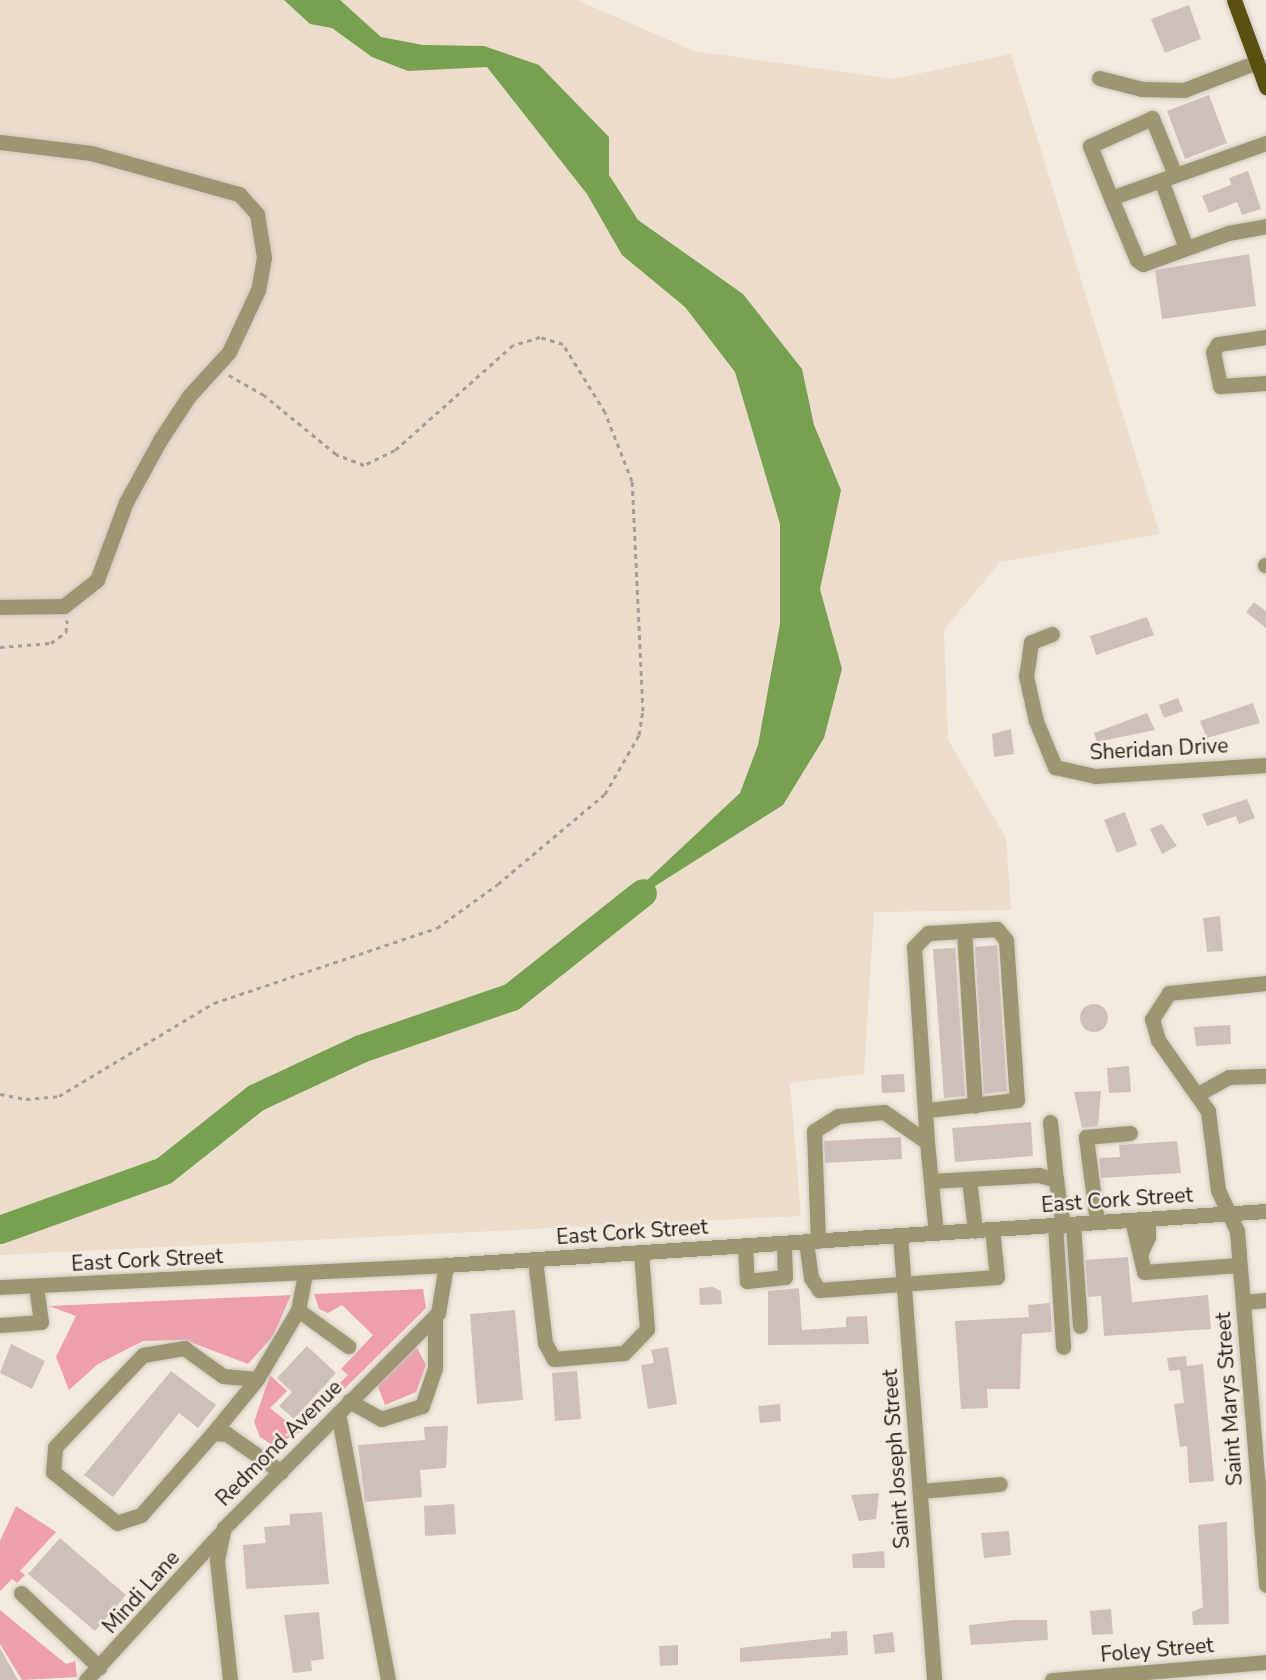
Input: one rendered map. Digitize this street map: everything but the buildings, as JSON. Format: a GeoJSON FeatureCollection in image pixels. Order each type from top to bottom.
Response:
{"type":"FeatureCollection","features":[{"type":"Feature","properties":{"kind":"main road"},"geometry":{"type":"LineString","coordinates":[[1234,0],[1262,73]]}},
{"type":"Feature","properties":{"kind":"street"},"geometry":{"type":"LineString","coordinates":[[1099,78],[1142,89],[1184,90],[1262,73]]}},
{"type":"Feature","properties":{"kind":"street"},"geometry":{"type":"LineString","coordinates":[[1186,248],[1152,118],[1090,146],[1137,260],[1143,264],[1186,248],[1266,226]]}},
{"type":"Feature","properties":{"kind":"street"},"geometry":{"type":"LineString","coordinates":[[0,142],[91,153],[246,199],[260,228],[260,279],[218,369],[189,396],[160,440],[129,497],[100,575],[80,598],[64,606],[0,607]]}},
{"type":"Feature","properties":{"kind":"street"},"geometry":{"type":"LineString","coordinates":[[1111,198],[1266,143]]}},
{"type":"Feature","properties":{"kind":"street"},"geometry":{"type":"LineString","coordinates":[[1266,337],[1218,345],[1213,352],[1220,386],[1266,383]]}},
{"type":"Feature","properties":{"kind":"street","name":"Sheridan Drive"},"geometry":{"type":"LineString","coordinates":[[1052,634],[1031,642],[1026,676],[1031,701],[1056,767],[1095,776],[1266,765]]}},
{"type":"Feature","properties":{"kind":"street"},"geometry":{"type":"LineString","coordinates":[[928,1110],[1017,1100],[1006,940],[997,929],[928,933],[914,947],[928,1110],[927,1142],[936,1233]]}},
{"type":"Feature","properties":{"kind":"street"},"geometry":{"type":"LineString","coordinates":[[964,931],[975,1106]]}},
{"type":"Feature","properties":{"kind":"street","name":"Saint Marys Street"},"geometry":{"type":"LineString","coordinates":[[1266,983],[1224,985],[1169,993],[1152,1019],[1158,1040],[1208,1111],[1218,1190],[1227,1214],[1237,1231],[1261,1484],[1266,1584]]}},
{"type":"Feature","properties":{"kind":"street"},"geometry":{"type":"LineString","coordinates":[[1198,1094],[1229,1077],[1266,1076]]}},
{"type":"Feature","properties":{"kind":"street"},"geometry":{"type":"LineString","coordinates":[[927,1142],[884,1113],[837,1116],[814,1131],[812,1241],[809,1268],[819,1290],[997,1277],[992,1229]]}},
{"type":"Feature","properties":{"kind":"street"},"geometry":{"type":"LineString","coordinates":[[1050,1122],[1056,1180],[1080,1326]]}},
{"type":"Feature","properties":{"kind":"street"},"geometry":{"type":"LineString","coordinates":[[1097,1222],[1086,1137],[1130,1133]]}},
{"type":"Feature","properties":{"kind":"street"},"geometry":{"type":"LineString","coordinates":[[931,1181],[1039,1175],[1056,1180]]}},
{"type":"Feature","properties":{"kind":"street"},"geometry":{"type":"LineString","coordinates":[[969,1179],[975,1231]]}},
{"type":"Feature","properties":{"kind":"street","name":"East Cork Street"},"geometry":{"type":"LineString","coordinates":[[0,1287],[535,1260],[1266,1211]]}},
{"type":"Feature","properties":{"kind":"street"},"geometry":{"type":"LineString","coordinates":[[1141,1252],[1148,1237],[1148,1219]]}},
{"type":"Feature","properties":{"kind":"street"},"geometry":{"type":"LineString","coordinates":[[1132,1220],[1144,1272],[1239,1265]]}},
{"type":"Feature","properties":{"kind":"street"},"geometry":{"type":"LineString","coordinates":[[1063,1225],[1063,1347]]}},
{"type":"Feature","properties":{"kind":"street","name":"Saint Joseph Street"},"geometry":{"type":"LineString","coordinates":[[900,1236],[934,1680]]}},
{"type":"Feature","properties":{"kind":"street"},"geometry":{"type":"LineString","coordinates":[[745,1246],[747,1281],[785,1277],[784,1243]]}},
{"type":"Feature","properties":{"kind":"street"},"geometry":{"type":"LineString","coordinates":[[535,1260],[545,1342],[554,1359],[624,1353],[647,1329],[641,1252]]}},
{"type":"Feature","properties":{"kind":"street"},"geometry":{"type":"LineString","coordinates":[[349,1401],[381,1419],[422,1406],[435,1369],[435,1316],[446,1265]]}},
{"type":"Feature","properties":{"kind":"street"},"geometry":{"type":"LineString","coordinates":[[785,1270],[809,1268]]}},
{"type":"Feature","properties":{"kind":"street"},"geometry":{"type":"LineString","coordinates":[[257,1379],[223,1376],[184,1348],[143,1355],[56,1447],[53,1472],[117,1523],[141,1515],[257,1379],[298,1310],[305,1273]]}},
{"type":"Feature","properties":{"kind":"street"},"geometry":{"type":"LineString","coordinates":[[0,1325],[41,1322],[36,1286]]}},
{"type":"Feature","properties":{"kind":"street"},"geometry":{"type":"LineString","coordinates":[[1243,1302],[1266,1300]]}},
{"type":"Feature","properties":{"kind":"street"},"geometry":{"type":"LineString","coordinates":[[298,1310],[348,1346]]}},
{"type":"Feature","properties":{"kind":"street","name":"Redmond Avenue"},"geometry":{"type":"LineString","coordinates":[[230,1680],[217,1560],[224,1528],[435,1316]]}},
{"type":"Feature","properties":{"kind":"street"},"geometry":{"type":"LineString","coordinates":[[338,1413],[388,1680]]}},
{"type":"Feature","properties":{"kind":"street"},"geometry":{"type":"LineString","coordinates":[[213,1433],[228,1434],[281,1472]]}},
{"type":"Feature","properties":{"kind":"street"},"geometry":{"type":"LineString","coordinates":[[920,1491],[1000,1484]]}},
{"type":"Feature","properties":{"kind":"street","name":"Mindi Lane"},"geometry":{"type":"LineString","coordinates":[[86,1680],[224,1528]]}},
{"type":"Feature","properties":{"kind":"street"},"geometry":{"type":"LineString","coordinates":[[21,1593],[99,1667]]}},
{"type":"Feature","properties":{"kind":"street","name":"Foley Street"},"geometry":{"type":"LineString","coordinates":[[1052,1680],[1266,1662]]}},
{"type":"Feature","properties":{"kind":"path"},"geometry":{"type":"LineString","coordinates":[[0,1094],[26,1100],[59,1096],[214,1003],[437,927],[498,884],[605,794],[639,735],[643,711],[633,487],[621,443],[563,344],[540,338],[513,345],[395,450],[364,465],[336,454],[252,386],[218,369]]}},
{"type":"Feature","properties":{"kind":"path"},"geometry":{"type":"LineString","coordinates":[[0,647],[51,644],[66,632],[64,606]]}},
{"type":"Feature","properties":{"kind":"shaded area"},"geometry":{"type":"Polygon","coordinates":[[[0,0],[577,0],[694,51],[893,79],[1011,54],[1160,534],[1000,562],[944,630],[948,740],[1006,838],[1011,910],[874,912],[864,1074],[790,1083],[801,1216],[0,1255],[0,0]]]}},
{"type":"Feature","properties":{"kind":"shaded area"},"geometry":{"type":"Polygon","coordinates":[[[284,0],[340,0],[381,37],[423,45],[484,46],[539,65],[609,137],[609,175],[638,220],[743,294],[802,369],[814,425],[841,490],[820,589],[842,669],[824,738],[783,805],[611,914],[740,793],[758,745],[780,624],[780,524],[735,372],[685,307],[622,255],[587,194],[487,67],[408,71],[372,57],[332,28],[310,24],[284,0]]]}},
{"type":"Feature","properties":{"kind":"shaded area"},"geometry":{"type":"Polygon","coordinates":[[[423,1289],[426,1308],[320,1413],[310,1412],[348,1375],[341,1369],[373,1335],[342,1305],[328,1313],[319,1309],[314,1294],[423,1289]]]}},
{"type":"Feature","properties":{"kind":"shaded area"},"geometry":{"type":"Polygon","coordinates":[[[291,1295],[273,1336],[248,1364],[185,1340],[143,1341],[98,1364],[69,1390],[56,1357],[76,1316],[49,1306],[291,1295]]]}},
{"type":"Feature","properties":{"kind":"shaded area"},"geometry":{"type":"Polygon","coordinates":[[[416,1346],[426,1365],[416,1392],[385,1405],[377,1384],[416,1346]]]}},
{"type":"Feature","properties":{"kind":"shaded area"},"geometry":{"type":"Polygon","coordinates":[[[270,1375],[287,1391],[270,1408],[300,1432],[274,1446],[260,1437],[254,1422],[270,1375]]]}},
{"type":"Feature","properties":{"kind":"shaded area"},"geometry":{"type":"Polygon","coordinates":[[[16,1506],[56,1532],[20,1571],[25,1575],[17,1583],[12,1579],[0,1591],[0,1541],[16,1506]]]}},
{"type":"Feature","properties":{"kind":"shaded area"},"geometry":{"type":"Polygon","coordinates":[[[0,1610],[66,1664],[75,1661],[77,1677],[22,1680],[0,1644],[0,1610]]]}},
{"type":"Feature","properties":{"kind":"waterway"},"geometry":{"type":"LineString","coordinates":[[0,1230],[164,1171],[256,1098],[361,1049],[512,997],[643,893]]}}]}
